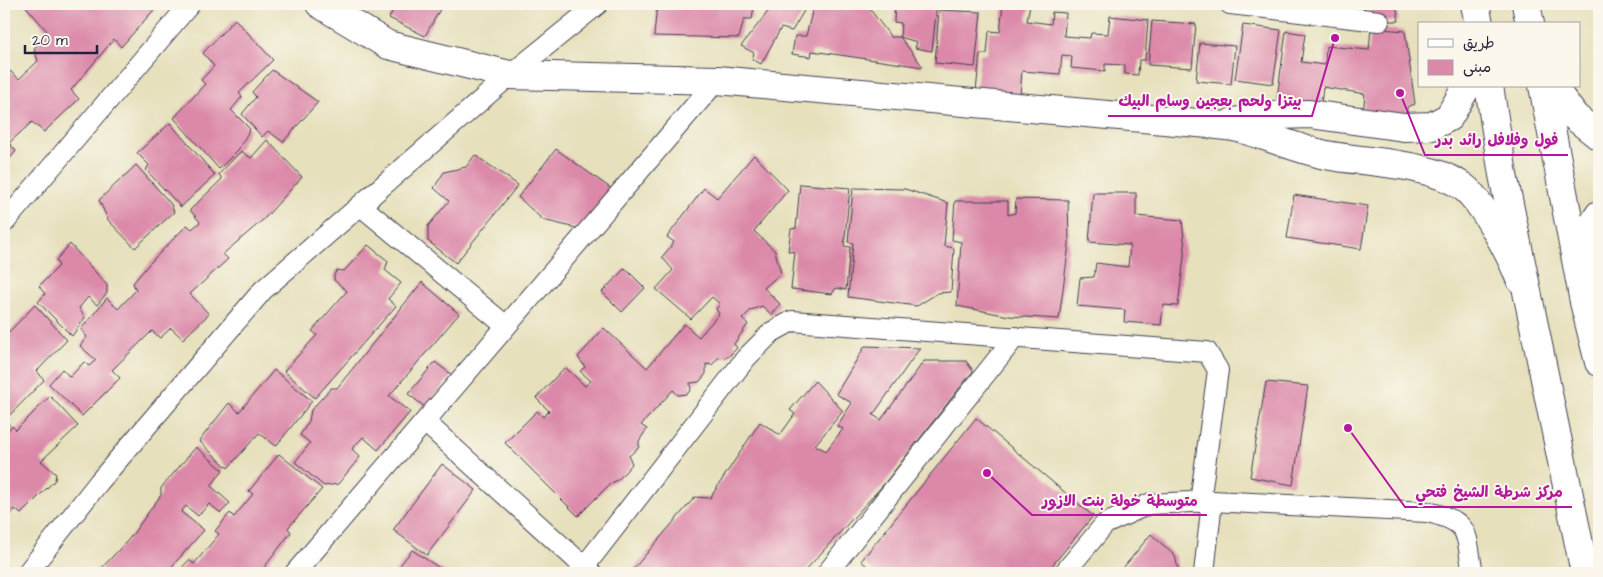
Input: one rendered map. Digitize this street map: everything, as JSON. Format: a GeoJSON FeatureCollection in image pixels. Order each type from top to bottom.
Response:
{"type":"FeatureCollection","features":[{"type":"Feature","properties":{"kind":"main road"},"geometry":{"type":"LineString","coordinates":[[320,4],[388,45],[510,75],[717,80],[1209,124],[1244,129],[1301,149],[1326,155],[1422,170],[1446,177],[1463,187],[1478,203],[1513,262],[1530,307]]}},
{"type":"Feature","properties":{"kind":"main road"},"geometry":{"type":"LineString","coordinates":[[1526,4],[1530,22]]}},
{"type":"Feature","properties":{"kind":"main road"},"geometry":{"type":"LineString","coordinates":[[1209,124],[1309,114],[1404,127],[1432,126],[1449,117],[1466,88]]}},
{"type":"Feature","properties":{"kind":"main road"},"geometry":{"type":"LineString","coordinates":[[1489,88],[1503,175],[1585,573]]}},
{"type":"Feature","properties":{"kind":"main road"},"geometry":{"type":"LineString","coordinates":[[1543,88],[1583,292],[1599,362]]}},
{"type":"Feature","properties":{"kind":"main road"},"geometry":{"type":"LineString","coordinates":[[1553,88],[1575,117],[1599,136]]}},
{"type":"Feature","properties":{"kind":"main road"},"geometry":{"type":"LineString","coordinates":[[1583,292],[1585,253],[1590,230],[1599,215]]}},
{"type":"Feature","properties":{"kind":"street"},"geometry":{"type":"LineString","coordinates":[[4,223],[190,4]]}},
{"type":"Feature","properties":{"kind":"street"},"geometry":{"type":"LineString","coordinates":[[27,573],[99,482],[263,290],[510,75],[598,4]]}},
{"type":"Feature","properties":{"kind":"street"},"geometry":{"type":"LineString","coordinates":[[1230,4],[1379,21]]}},
{"type":"Feature","properties":{"kind":"street"},"geometry":{"type":"LineString","coordinates":[[295,573],[717,80]]}},
{"type":"Feature","properties":{"kind":"street"},"geometry":{"type":"LineString","coordinates":[[361,206],[506,326]]}},
{"type":"Feature","properties":{"kind":"street"},"geometry":{"type":"LineString","coordinates":[[425,422],[588,570],[746,358],[772,332],[792,321],[1207,352],[1218,370],[1206,502],[1204,573]]}},
{"type":"Feature","properties":{"kind":"street"},"geometry":{"type":"LineString","coordinates":[[827,573],[1015,337]]}},
{"type":"Feature","properties":{"kind":"street"},"geometry":{"type":"LineString","coordinates":[[1064,573],[1105,524],[1149,504],[1206,502],[1428,512],[1449,517],[1460,523],[1465,534],[1473,573]]}},
{"type":"Feature","properties":{"kind":"building"},"geometry":{"type":"Polygon","coordinates":[[[24,4],[159,4],[121,47],[114,39],[71,90],[79,99],[44,132],[32,122],[9,143],[16,151],[4,166],[4,77],[10,71],[19,79],[38,61],[34,49],[47,31],[24,4]]]}},
{"type":"Feature","properties":{"kind":"building"},"geometry":{"type":"Polygon","coordinates":[[[396,4],[443,4],[425,36],[389,18],[396,4]]]}},
{"type":"Feature","properties":{"kind":"building"},"geometry":{"type":"Polygon","coordinates":[[[657,4],[762,4],[754,6],[752,19],[744,19],[739,38],[654,36],[657,4]]]}},
{"type":"Feature","properties":{"kind":"building"},"geometry":{"type":"Polygon","coordinates":[[[774,4],[808,4],[792,31],[781,28],[761,64],[752,59],[754,53],[741,46],[774,4]]]}},
{"type":"Feature","properties":{"kind":"building"},"geometry":{"type":"Polygon","coordinates":[[[814,4],[866,4],[891,37],[900,37],[923,67],[812,51],[811,57],[792,54],[795,36],[806,36],[814,4]]]}},
{"type":"Feature","properties":{"kind":"building"},"geometry":{"type":"Polygon","coordinates":[[[895,4],[937,4],[932,51],[915,48],[917,42],[900,37],[901,23],[894,22],[895,4]]]}},
{"type":"Feature","properties":{"kind":"building"},"geometry":{"type":"Polygon","coordinates":[[[1003,4],[1030,4],[1027,21],[1051,24],[1052,12],[1066,13],[1064,36],[1090,38],[1091,33],[1108,34],[1110,16],[1148,20],[1145,60],[1139,60],[1138,75],[1125,74],[1125,65],[1105,64],[1105,71],[1071,68],[1072,56],[1062,55],[1060,74],[1022,71],[1020,95],[976,91],[980,54],[987,54],[989,31],[1000,32],[1003,4]]]}},
{"type":"Feature","properties":{"kind":"building"},"geometry":{"type":"Polygon","coordinates":[[[1336,4],[1396,4],[1399,21],[1371,21],[1371,10],[1336,4]]]}},
{"type":"Feature","properties":{"kind":"building"},"geometry":{"type":"Polygon","coordinates":[[[939,10],[981,12],[975,67],[935,63],[939,10]]]}},
{"type":"Feature","properties":{"kind":"building"},"geometry":{"type":"Polygon","coordinates":[[[235,19],[273,60],[239,93],[242,97],[231,110],[250,129],[238,150],[219,169],[174,118],[205,84],[201,80],[214,66],[203,53],[235,19]]]}},
{"type":"Feature","properties":{"kind":"building"},"geometry":{"type":"Polygon","coordinates":[[[1152,21],[1196,24],[1192,68],[1148,65],[1152,21]]]}},
{"type":"Feature","properties":{"kind":"building"},"geometry":{"type":"Polygon","coordinates":[[[1243,25],[1281,30],[1273,84],[1235,79],[1243,25]]]}},
{"type":"Feature","properties":{"kind":"building"},"geometry":{"type":"Polygon","coordinates":[[[1371,28],[1405,31],[1415,104],[1407,107],[1407,120],[1363,115],[1365,94],[1323,87],[1321,104],[1277,99],[1286,31],[1305,34],[1301,62],[1325,65],[1326,46],[1369,50],[1371,28]]]}},
{"type":"Feature","properties":{"kind":"building"},"geometry":{"type":"Polygon","coordinates":[[[1200,43],[1235,46],[1231,84],[1196,81],[1200,43]]]}},
{"type":"Feature","properties":{"kind":"building"},"geometry":{"type":"Polygon","coordinates":[[[272,70],[318,102],[283,142],[268,131],[262,137],[242,114],[256,97],[252,92],[272,70]]]}},
{"type":"Feature","properties":{"kind":"building"},"geometry":{"type":"Polygon","coordinates":[[[170,123],[215,175],[181,207],[146,170],[149,165],[137,153],[170,123]]]}},
{"type":"Feature","properties":{"kind":"building"},"geometry":{"type":"Polygon","coordinates":[[[267,140],[302,177],[264,219],[223,254],[228,259],[190,294],[209,314],[183,339],[171,328],[160,338],[152,331],[112,370],[120,378],[82,416],[49,384],[62,369],[70,377],[84,362],[89,366],[96,360],[80,346],[87,337],[81,329],[107,298],[118,309],[136,290],[133,283],[149,264],[187,225],[192,229],[200,222],[190,210],[222,179],[219,174],[241,151],[251,158],[267,140]]]}},
{"type":"Feature","properties":{"kind":"building"},"geometry":{"type":"Polygon","coordinates":[[[556,149],[613,190],[580,229],[543,220],[518,197],[556,149]]]}},
{"type":"Feature","properties":{"kind":"building"},"geometry":{"type":"Polygon","coordinates":[[[475,155],[518,185],[456,263],[428,241],[428,226],[449,201],[434,188],[444,172],[466,167],[475,155]]]}},
{"type":"Feature","properties":{"kind":"building"},"geometry":{"type":"Polygon","coordinates":[[[754,155],[788,190],[754,231],[775,251],[781,273],[764,288],[780,304],[772,315],[762,306],[751,310],[742,319],[748,324],[734,344],[737,348],[728,357],[718,358],[712,365],[706,364],[706,374],[699,382],[690,383],[691,390],[687,394],[678,395],[673,390],[641,425],[647,429],[639,441],[639,447],[629,456],[632,464],[619,479],[610,484],[578,516],[505,443],[537,411],[543,417],[549,411],[536,398],[565,367],[585,386],[591,381],[580,371],[585,367],[578,357],[604,328],[647,368],[684,324],[699,337],[719,314],[716,309],[720,304],[712,297],[691,319],[656,289],[673,270],[662,257],[674,242],[667,237],[704,188],[717,198],[754,155]]]}},
{"type":"Feature","properties":{"kind":"building"},"geometry":{"type":"Polygon","coordinates":[[[136,165],[171,204],[174,212],[135,248],[108,220],[99,200],[136,165]]]}},
{"type":"Feature","properties":{"kind":"building"},"geometry":{"type":"Polygon","coordinates":[[[800,184],[850,188],[844,246],[850,247],[846,290],[836,288],[832,294],[791,289],[795,252],[788,251],[791,229],[796,228],[800,184]]]}},
{"type":"Feature","properties":{"kind":"building"},"geometry":{"type":"Polygon","coordinates":[[[853,188],[905,189],[948,203],[944,246],[954,248],[951,292],[938,293],[917,306],[848,297],[853,243],[848,242],[853,188]]]}},
{"type":"Feature","properties":{"kind":"building"},"geometry":{"type":"Polygon","coordinates":[[[1093,193],[1136,193],[1136,216],[1182,220],[1185,249],[1178,306],[1163,305],[1161,325],[1124,322],[1125,310],[1077,306],[1080,278],[1094,277],[1096,263],[1128,267],[1130,245],[1089,242],[1093,193]]]}},
{"type":"Feature","properties":{"kind":"building"},"geometry":{"type":"Polygon","coordinates":[[[1294,195],[1368,206],[1361,249],[1287,238],[1294,195]]]}},
{"type":"Feature","properties":{"kind":"building"},"geometry":{"type":"Polygon","coordinates":[[[1016,199],[1068,200],[1069,244],[1059,319],[1009,316],[957,306],[961,242],[952,240],[955,201],[1008,201],[1008,215],[1015,213],[1016,199]]]}},
{"type":"Feature","properties":{"kind":"building"},"geometry":{"type":"Polygon","coordinates":[[[70,244],[107,285],[107,293],[97,305],[88,297],[79,308],[85,318],[72,336],[38,302],[45,294],[39,286],[59,266],[56,260],[70,244]]]}},
{"type":"Feature","properties":{"kind":"building"},"geometry":{"type":"Polygon","coordinates":[[[368,245],[388,261],[385,270],[401,283],[388,299],[396,306],[315,398],[284,371],[317,335],[312,331],[347,291],[334,280],[337,270],[344,271],[368,245]]]}},
{"type":"Feature","properties":{"kind":"building"},"geometry":{"type":"Polygon","coordinates":[[[625,268],[645,288],[622,312],[602,292],[625,268]]]}},
{"type":"Feature","properties":{"kind":"building"},"geometry":{"type":"Polygon","coordinates":[[[422,282],[459,314],[389,396],[410,412],[378,450],[363,437],[352,449],[360,457],[338,484],[324,486],[295,462],[310,443],[300,435],[309,421],[311,410],[331,388],[337,388],[422,282]]]}},
{"type":"Feature","properties":{"kind":"building"},"geometry":{"type":"Polygon","coordinates":[[[35,305],[67,340],[37,371],[44,380],[5,420],[9,424],[4,429],[4,337],[35,305]]]}},
{"type":"Feature","properties":{"kind":"building"},"geometry":{"type":"Polygon","coordinates":[[[865,346],[920,348],[873,415],[881,420],[924,361],[966,361],[973,371],[884,484],[803,573],[630,573],[695,497],[710,498],[760,422],[780,435],[795,414],[790,410],[815,381],[843,411],[815,445],[826,451],[843,429],[837,426],[852,403],[836,394],[865,346]]]}},
{"type":"Feature","properties":{"kind":"building"},"geometry":{"type":"Polygon","coordinates":[[[435,362],[452,375],[425,407],[408,394],[435,362]]]}},
{"type":"Feature","properties":{"kind":"building"},"geometry":{"type":"Polygon","coordinates":[[[274,370],[312,401],[276,446],[259,433],[228,468],[199,441],[229,403],[239,412],[274,370]]]}},
{"type":"Feature","properties":{"kind":"building"},"geometry":{"type":"Polygon","coordinates":[[[1266,382],[1308,386],[1293,485],[1250,477],[1266,382]]]}},
{"type":"Feature","properties":{"kind":"building"},"geometry":{"type":"Polygon","coordinates":[[[50,396],[78,426],[41,461],[56,474],[55,480],[21,514],[15,509],[4,521],[4,435],[12,426],[16,430],[50,396]]]}},
{"type":"Feature","properties":{"kind":"building"},"geometry":{"type":"Polygon","coordinates":[[[976,418],[1093,516],[1046,573],[876,573],[861,561],[976,418]]]}},
{"type":"Feature","properties":{"kind":"building"},"geometry":{"type":"Polygon","coordinates":[[[196,447],[223,470],[211,486],[230,503],[221,513],[209,504],[198,516],[186,506],[181,512],[204,530],[166,573],[97,573],[129,539],[161,495],[161,488],[196,447]]]}},
{"type":"Feature","properties":{"kind":"building"},"geometry":{"type":"Polygon","coordinates":[[[279,454],[322,489],[288,528],[291,532],[260,573],[177,573],[189,560],[194,564],[219,534],[215,531],[230,513],[234,517],[253,494],[249,491],[279,454]]]}},
{"type":"Feature","properties":{"kind":"building"},"geometry":{"type":"Polygon","coordinates":[[[442,464],[476,490],[427,555],[393,530],[442,464]]]}},
{"type":"Feature","properties":{"kind":"building"},"geometry":{"type":"Polygon","coordinates":[[[1151,534],[1175,556],[1179,573],[1119,573],[1151,534]]]}},
{"type":"Feature","properties":{"kind":"building"},"geometry":{"type":"Polygon","coordinates":[[[412,550],[447,573],[394,573],[412,550]]]}},
{"type":"Feature","properties":{"kind":"place","name":"بيتزا ولحم بعجين وسام البيك"},"geometry":{"type":"Point","coordinates":[1335,38]}},
{"type":"Feature","properties":{"kind":"place","name":"فول وفلافل رائد بدر"},"geometry":{"type":"Point","coordinates":[1400,93]}},
{"type":"Feature","properties":{"kind":"place","name":"مركز شرطة الشيخ فتحي"},"geometry":{"type":"Point","coordinates":[1348,428]}},
{"type":"Feature","properties":{"kind":"place","name":"متوسطة خولة بنت الازور"},"geometry":{"type":"Point","coordinates":[987,473]}}]}
